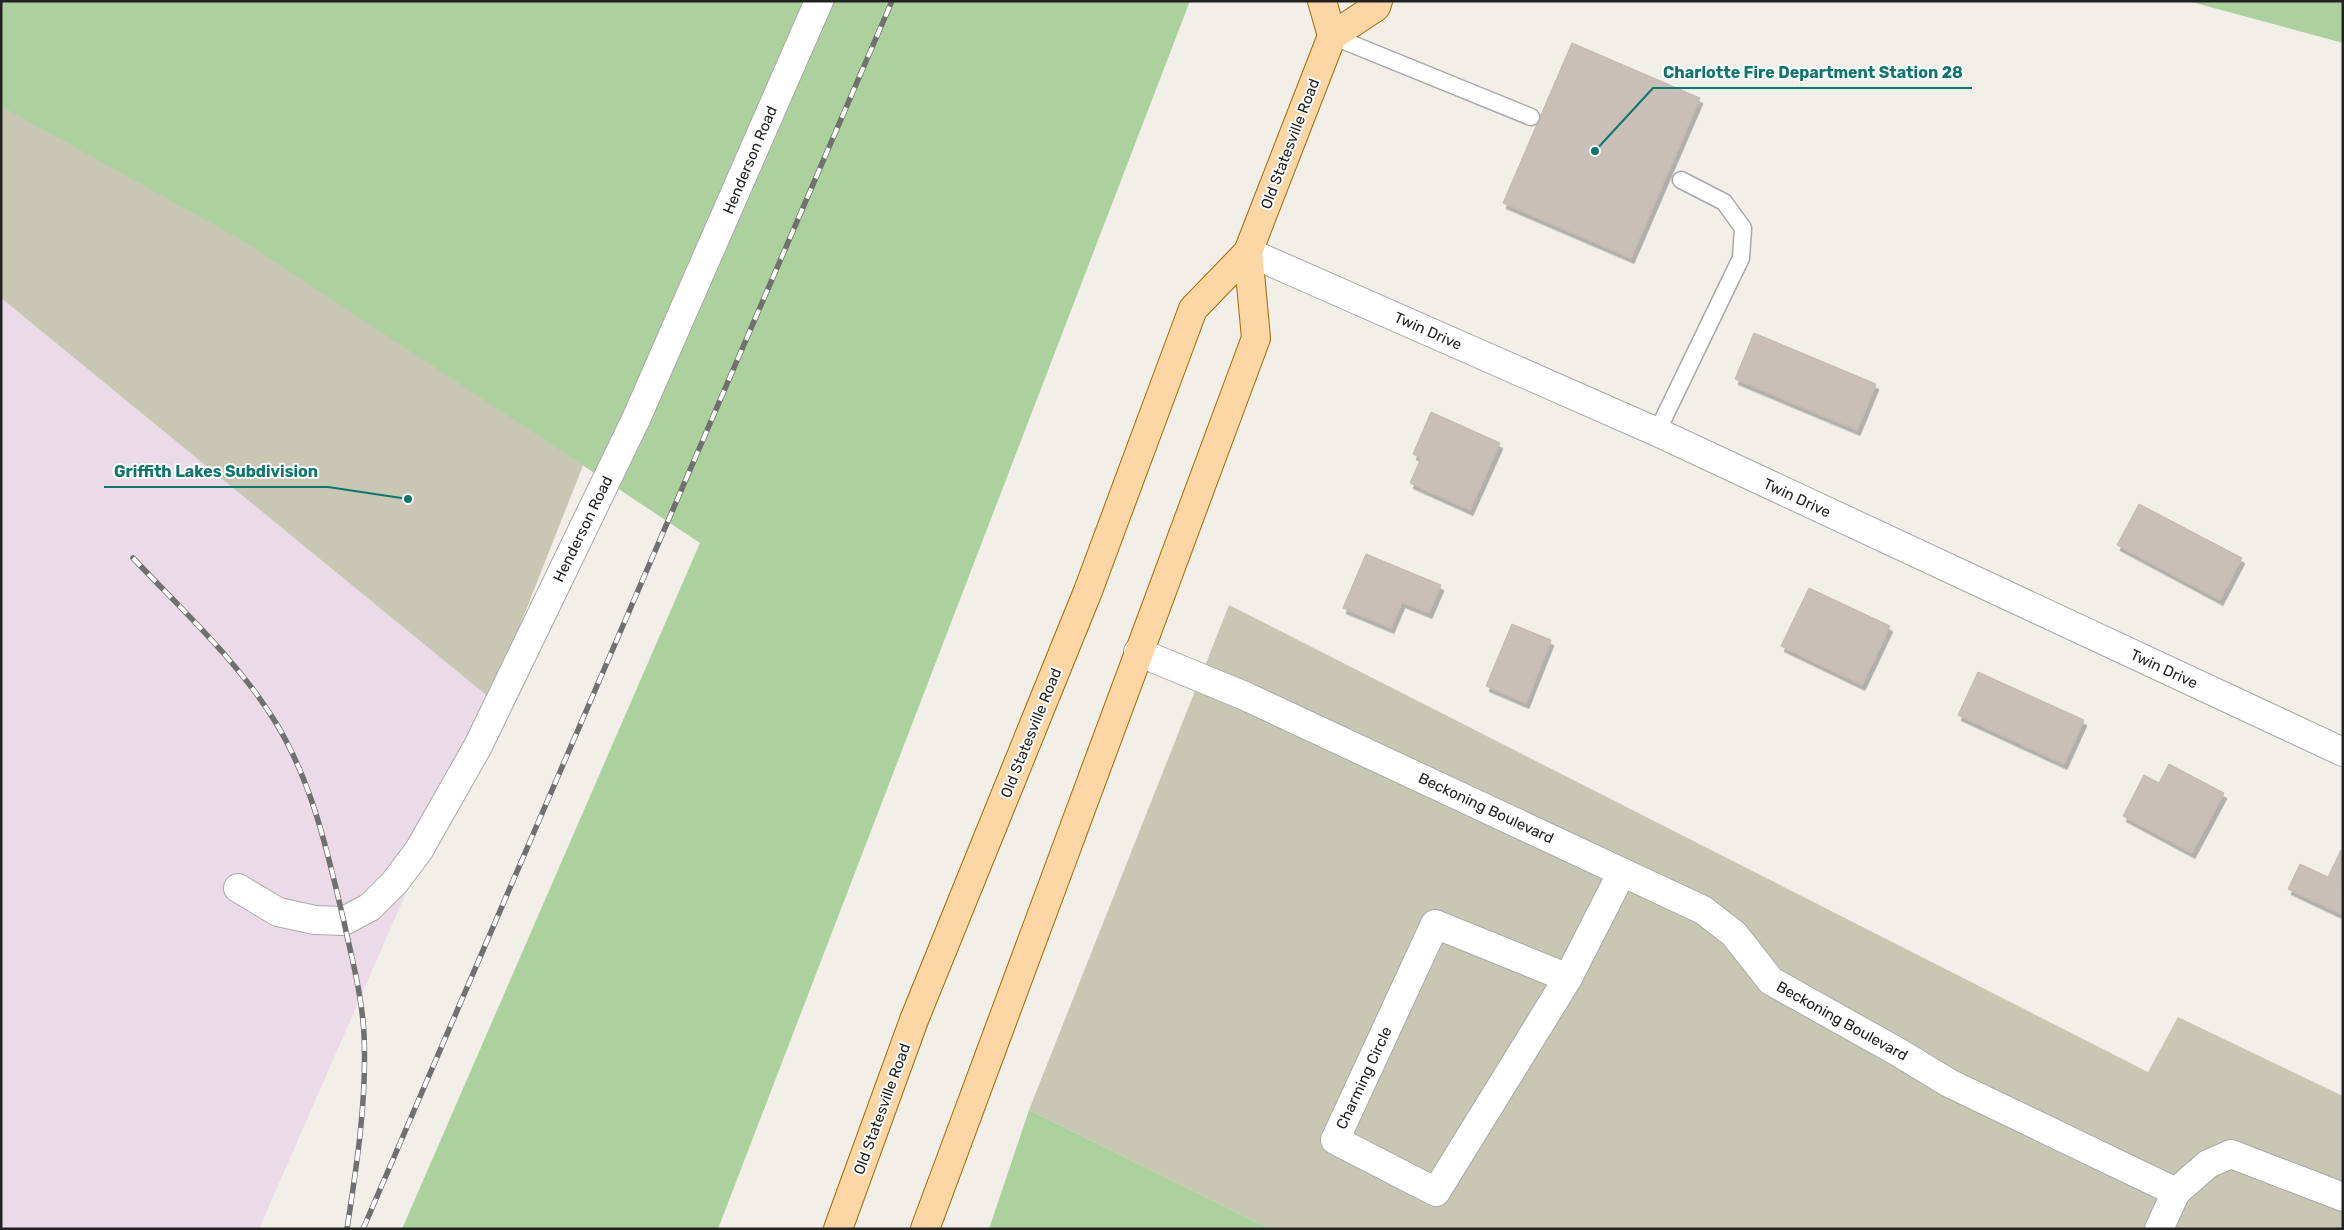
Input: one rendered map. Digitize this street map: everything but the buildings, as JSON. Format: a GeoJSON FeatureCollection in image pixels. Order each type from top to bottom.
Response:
{"type":"FeatureCollection","features":[{"type":"Feature","properties":{"kind":"main road"},"geometry":{"type":"LineString","coordinates":[[1322,1],[1332,36],[1376,7],[1378,1]]}},
{"type":"Feature","properties":{"kind":"main road","name":"Old Statesville Road"},"geometry":{"type":"LineString","coordinates":[[838,1229],[914,1020],[1088,591],[1193,309],[1248,252],[1332,36]]}},
{"type":"Feature","properties":{"kind":"main road","name":"Old Statesville Road"},"geometry":{"type":"LineString","coordinates":[[925,1229],[1256,338],[1248,252]]}},
{"type":"Feature","properties":{"kind":"street","name":"Henderson Road"},"geometry":{"type":"LineString","coordinates":[[238,888],[278,912],[315,920],[344,921],[370,907],[395,882],[419,850],[478,746],[636,419],[820,1]]}},
{"type":"Feature","properties":{"kind":"street","name":"Twin Drive"},"geometry":{"type":"LineString","coordinates":[[1248,252],[1657,432],[2343,752]]}},
{"type":"Feature","properties":{"kind":"street","name":"Beckoning Boulevard"},"geometry":{"type":"LineString","coordinates":[[1138,652],[1245,696],[1703,910],[1734,934],[1771,981],[1898,1052],[1949,1084],[2176,1192]]}},
{"type":"Feature","properties":{"kind":"street","name":"Charming Circle"},"geometry":{"type":"LineString","coordinates":[[1568,978],[1435,924],[1335,1140],[1436,1192],[1568,978],[1622,872]]}},
{"type":"Feature","properties":{"kind":"street"},"geometry":{"type":"LineString","coordinates":[[2159,1229],[2176,1192],[2208,1164],[2231,1154],[2343,1196]]}},
{"type":"Feature","properties":{"kind":"lane"},"geometry":{"type":"LineString","coordinates":[[1332,36],[1531,117]]}},
{"type":"Feature","properties":{"kind":"lane"},"geometry":{"type":"LineString","coordinates":[[1657,432],[1741,258],[1743,228],[1724,202],[1681,180]]}},
{"type":"Feature","properties":{"kind":"shaded area"},"geometry":{"type":"Polygon","coordinates":[[[1,1],[766,1],[491,699],[1,298],[1,1]]]}},
{"type":"Feature","properties":{"kind":"shaded area"},"geometry":{"type":"Polygon","coordinates":[[[1,298],[491,699],[259,1229],[1,1229],[1,298]]]}},
{"type":"Feature","properties":{"kind":"shaded area"},"geometry":{"type":"Polygon","coordinates":[[[1229,605],[2148,1072],[2178,1017],[2343,1096],[2343,1229],[1271,1229],[1029,1110],[1229,605]]]}},
{"type":"Feature","properties":{"kind":"green space"},"geometry":{"type":"Polygon","coordinates":[[[1,1],[1190,1],[718,1229],[402,1229],[700,543],[247,243],[1,106],[1,1]]]}},
{"type":"Feature","properties":{"kind":"green space"},"geometry":{"type":"Polygon","coordinates":[[[2188,1],[2343,1],[2343,43],[2188,1]]]}},
{"type":"Feature","properties":{"kind":"green space"},"geometry":{"type":"Polygon","coordinates":[[[1029,1110],[1271,1229],[989,1229],[1029,1110]]]}},
{"type":"Feature","properties":{"kind":"railway"},"geometry":{"type":"LineString","coordinates":[[363,1229],[892,1]]}},
{"type":"Feature","properties":{"kind":"railway"},"geometry":{"type":"LineString","coordinates":[[133,558],[209,637],[245,678],[261,700],[289,746],[310,795],[318,820],[332,871],[353,964],[364,1034],[363,1107],[347,1229]]}},
{"type":"Feature","properties":{"kind":"place","name":"Charlotte Fire Department Station 28"},"geometry":{"type":"Point","coordinates":[1595,151]}},
{"type":"Feature","properties":{"kind":"place","name":"Griffith Lakes Subdivision"},"geometry":{"type":"Point","coordinates":[408,499]}}]}
